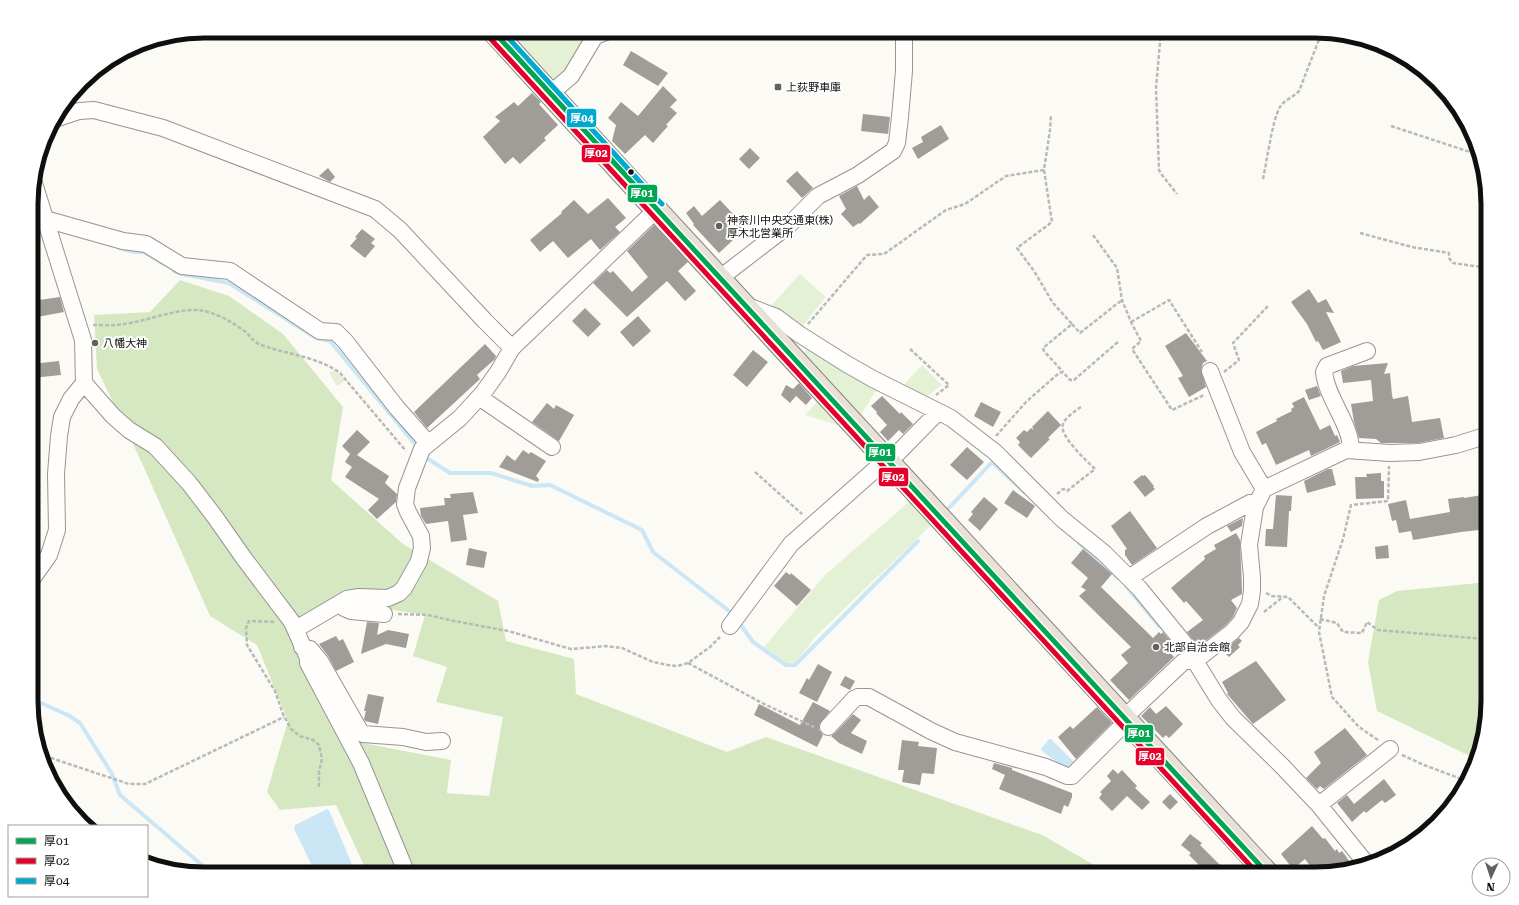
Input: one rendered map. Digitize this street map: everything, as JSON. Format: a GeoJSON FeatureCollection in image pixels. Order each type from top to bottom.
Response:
{"type":"FeatureCollection","features":[{"type":"Feature","properties":{"kind":"highway"},"geometry":{"type":"LineString","coordinates":[[499,38],[1262,867]]}},
{"type":"Feature","properties":{"kind":"street"},"geometry":{"type":"LineString","coordinates":[[550,94],[571,76],[594,38]]}},
{"type":"Feature","properties":{"kind":"street"},"geometry":{"type":"LineString","coordinates":[[720,278],[790,225],[818,196],[858,175],[893,151],[897,143],[900,117],[904,71],[904,38]]}},
{"type":"Feature","properties":{"kind":"street"},"geometry":{"type":"LineString","coordinates":[[63,116],[79,111],[94,110],[163,128],[375,209],[400,230],[512,348]]}},
{"type":"Feature","properties":{"kind":"street"},"geometry":{"type":"LineString","coordinates":[[38,196],[83,340],[84,383],[113,416],[129,430],[155,446],[189,483],[294,625],[302,647],[308,658],[308,663],[361,763],[404,867]]}},
{"type":"Feature","properties":{"kind":"street"},"geometry":{"type":"LineString","coordinates":[[294,625],[347,599],[359,597],[388,598],[399,593],[404,588],[419,561],[422,548],[421,536],[405,504],[407,488],[422,449],[460,418],[479,397],[498,372],[512,348],[657,209]]}},
{"type":"Feature","properties":{"kind":"street"},"geometry":{"type":"LineString","coordinates":[[45,219],[123,241],[146,244],[182,266],[230,271],[320,331],[336,332],[345,341],[397,408],[428,443]]}},
{"type":"Feature","properties":{"kind":"street"},"geometry":{"type":"LineString","coordinates":[[744,304],[776,317],[799,334],[873,379],[951,418],[988,447],[1062,519],[1104,553],[1129,578],[1172,627],[1219,700],[1233,718],[1268,752],[1319,806],[1363,860]]}},
{"type":"Feature","properties":{"kind":"street"},"geometry":{"type":"LineString","coordinates":[[1352,449],[1349,434],[1329,390],[1324,372],[1327,366],[1367,351]]}},
{"type":"Feature","properties":{"kind":"street"},"geometry":{"type":"LineString","coordinates":[[828,727],[858,696],[870,697],[931,731],[956,742],[1046,767],[1067,776],[1072,776],[1183,662],[1200,656],[1232,632],[1240,624],[1250,604],[1252,589],[1249,545],[1260,496],[1231,427],[1214,380]]}},
{"type":"Feature","properties":{"kind":"street"},"geometry":{"type":"LineString","coordinates":[[38,571],[49,555],[57,530],[56,474],[62,417],[71,399],[84,383]]}},
{"type":"Feature","properties":{"kind":"street"},"geometry":{"type":"LineString","coordinates":[[479,397],[552,447]]}},
{"type":"Feature","properties":{"kind":"street"},"geometry":{"type":"LineString","coordinates":[[733,622],[791,544],[878,467],[889,462],[938,412]]}},
{"type":"Feature","properties":{"kind":"street"},"geometry":{"type":"LineString","coordinates":[[1129,578],[1207,526],[1346,450],[1352,449],[1406,453],[1456,445],[1481,437]]}},
{"type":"Feature","properties":{"kind":"street"},"geometry":{"type":"LineString","coordinates":[[340,603],[344,608],[351,611],[384,614]]}},
{"type":"Feature","properties":{"kind":"street"},"geometry":{"type":"LineString","coordinates":[[302,647],[310,649],[320,661],[363,734],[403,737],[426,742],[442,741]]}},
{"type":"Feature","properties":{"kind":"street"},"geometry":{"type":"LineString","coordinates":[[1319,806],[1390,749]]}},
{"type":"Feature","properties":{"kind":"path"},"geometry":{"type":"LineString","coordinates":[[1160,38],[1156,88],[1159,170],[1176,194]]}},
{"type":"Feature","properties":{"kind":"path"},"geometry":{"type":"LineString","coordinates":[[1263,178],[1277,113],[1284,102],[1299,91],[1320,38]]}},
{"type":"Feature","properties":{"kind":"path"},"geometry":{"type":"LineString","coordinates":[[1050,115],[1050,130],[1044,170],[1052,222],[1017,248],[1034,271],[1053,303],[1080,333],[1122,300]]}},
{"type":"Feature","properties":{"kind":"path"},"geometry":{"type":"LineString","coordinates":[[1391,126],[1473,153]]}},
{"type":"Feature","properties":{"kind":"path"},"geometry":{"type":"LineString","coordinates":[[799,334],[864,256],[871,254],[884,254],[946,210],[965,204],[1006,176],[1044,170]]}},
{"type":"Feature","properties":{"kind":"path"},"geometry":{"type":"LineString","coordinates":[[1360,233],[1412,247],[1449,253],[1453,263],[1481,267]]}},
{"type":"Feature","properties":{"kind":"path"},"geometry":{"type":"LineString","coordinates":[[1093,235],[1117,268],[1122,300],[1141,341],[1132,349],[1172,410],[1239,360],[1233,343],[1268,306]]}},
{"type":"Feature","properties":{"kind":"path"},"geometry":{"type":"LineString","coordinates":[[1131,322],[1169,300],[1202,352]]}},
{"type":"Feature","properties":{"kind":"path"},"geometry":{"type":"LineString","coordinates":[[79,325],[124,324],[162,316],[181,310],[204,311],[224,318],[244,330],[256,343],[283,352],[312,358],[330,365],[340,373],[406,452],[419,458]]}},
{"type":"Feature","properties":{"kind":"path"},"geometry":{"type":"LineString","coordinates":[[1072,324],[1043,348],[1070,380],[1074,380],[1119,340]]}},
{"type":"Feature","properties":{"kind":"path"},"geometry":{"type":"LineString","coordinates":[[910,349],[949,386],[924,404]]}},
{"type":"Feature","properties":{"kind":"path"},"geometry":{"type":"LineString","coordinates":[[988,447],[1009,420],[1026,402],[1059,373],[1063,372]]}},
{"type":"Feature","properties":{"kind":"path"},"geometry":{"type":"LineString","coordinates":[[1046,503],[1063,488],[1067,491],[1095,469],[1066,437],[1062,430],[1063,422],[1081,406]]}},
{"type":"Feature","properties":{"kind":"path"},"geometry":{"type":"LineString","coordinates":[[1390,453],[1388,501],[1351,505],[1343,539],[1324,596],[1319,628],[1332,697],[1359,727],[1390,749],[1424,766],[1462,779]]}},
{"type":"Feature","properties":{"kind":"path"},"geometry":{"type":"LineString","coordinates":[[755,472],[814,524]]}},
{"type":"Feature","properties":{"kind":"path"},"geometry":{"type":"LineString","coordinates":[[1252,589],[1268,593],[1272,596],[1288,597],[1319,628]]}},
{"type":"Feature","properties":{"kind":"path"},"geometry":{"type":"LineString","coordinates":[[384,614],[428,615],[508,631],[571,649],[606,646],[622,648],[653,662],[677,666],[688,663],[710,647],[733,622]]}},
{"type":"Feature","properties":{"kind":"path"},"geometry":{"type":"LineString","coordinates":[[1320,618],[1337,623],[1343,632],[1362,633],[1367,622],[1378,630],[1481,639]]}},
{"type":"Feature","properties":{"kind":"path"},"geometry":{"type":"LineString","coordinates":[[294,625],[249,622],[246,628],[247,645],[274,691],[284,717],[291,729],[300,736],[312,740],[319,745],[322,759],[319,771],[320,788]]}},
{"type":"Feature","properties":{"kind":"path"},"geometry":{"type":"LineString","coordinates":[[688,663],[758,701],[813,727],[822,729],[828,727]]}},
{"type":"Feature","properties":{"kind":"path"},"geometry":{"type":"LineString","coordinates":[[48,757],[129,784],[145,784],[284,717]]}},
{"type":"Feature","properties":{"kind":"green space"},"geometry":{"type":"Polygon","coordinates":[[[515,38],[590,38],[568,74],[555,81],[515,38]]]}},
{"type":"Feature","properties":{"kind":"green space"},"geometry":{"type":"Polygon","coordinates":[[[800,274],[826,297],[800,329],[770,307],[800,274]]]}},
{"type":"Feature","properties":{"kind":"green space"},"geometry":{"type":"Polygon","coordinates":[[[180,280],[229,296],[283,334],[343,407],[331,480],[403,544],[498,601],[506,641],[574,659],[576,694],[727,752],[766,737],[1042,835],[1098,867],[365,867],[336,805],[280,810],[267,792],[288,721],[257,645],[210,616],[141,461],[97,369],[94,315],[150,312],[180,280]],[[349,603],[305,633],[363,743],[451,760],[447,793],[489,796],[503,717],[436,702],[447,667],[413,656],[425,615],[349,603]]]}},
{"type":"Feature","properties":{"kind":"green space"},"geometry":{"type":"Polygon","coordinates":[[[811,346],[878,387],[860,417],[803,352],[811,346]]]}},
{"type":"Feature","properties":{"kind":"green space"},"geometry":{"type":"Polygon","coordinates":[[[922,365],[942,385],[922,400],[900,389],[922,365]]]}},
{"type":"Feature","properties":{"kind":"green space"},"geometry":{"type":"Polygon","coordinates":[[[334,370],[345,381],[337,386],[329,373],[334,370]]]}},
{"type":"Feature","properties":{"kind":"green space"},"geometry":{"type":"Polygon","coordinates":[[[818,401],[841,426],[805,415],[818,401]]]}},
{"type":"Feature","properties":{"kind":"green space"},"geometry":{"type":"Polygon","coordinates":[[[910,501],[931,525],[815,637],[796,662],[787,663],[764,647],[825,575],[910,501]]]}},
{"type":"Feature","properties":{"kind":"green space"},"geometry":{"type":"Polygon","coordinates":[[[1481,583],[1481,712],[1478,734],[1471,757],[1377,711],[1368,662],[1379,600],[1397,591],[1481,583]]]}},
{"type":"Feature","properties":{"kind":"water"},"geometry":{"type":"Polygon","coordinates":[[[1049,739],[1051,739],[1078,766],[1068,770],[1043,752],[1041,749],[1049,739]]]}},
{"type":"Feature","properties":{"kind":"water"},"geometry":{"type":"Polygon","coordinates":[[[327,809],[329,810],[353,867],[313,867],[294,829],[295,825],[327,809]]]}},
{"type":"Feature","properties":{"kind":"building"},"geometry":{"type":"Polygon","coordinates":[[[631,51],[668,73],[658,86],[623,65],[631,51]]]}},
{"type":"Feature","properties":{"kind":"building"},"geometry":{"type":"Polygon","coordinates":[[[663,86],[677,100],[670,107],[677,113],[653,143],[645,135],[625,154],[612,141],[616,125],[608,118],[621,102],[638,116],[663,86]]]}},
{"type":"Feature","properties":{"kind":"building"},"geometry":{"type":"Polygon","coordinates":[[[532,93],[541,102],[539,104],[558,125],[544,138],[546,140],[520,164],[513,157],[505,164],[483,137],[500,121],[495,117],[514,102],[518,106],[532,93]]]}},
{"type":"Feature","properties":{"kind":"building"},"geometry":{"type":"Polygon","coordinates":[[[863,114],[890,117],[888,134],[861,131],[863,114]]]}},
{"type":"Feature","properties":{"kind":"building"},"geometry":{"type":"Polygon","coordinates":[[[941,125],[949,139],[918,159],[912,148],[923,142],[921,137],[941,125]]]}},
{"type":"Feature","properties":{"kind":"building"},"geometry":{"type":"Polygon","coordinates":[[[750,148],[760,158],[749,169],[739,159],[750,148]]]}},
{"type":"Feature","properties":{"kind":"building"},"geometry":{"type":"Polygon","coordinates":[[[328,168],[335,177],[330,182],[319,176],[328,168]]]}},
{"type":"Feature","properties":{"kind":"building"},"geometry":{"type":"Polygon","coordinates":[[[797,171],[813,188],[802,198],[786,181],[797,171]]]}},
{"type":"Feature","properties":{"kind":"building"},"geometry":{"type":"Polygon","coordinates":[[[857,186],[864,200],[869,195],[879,207],[860,224],[859,223],[853,227],[841,214],[846,209],[839,196],[857,186]]]}},
{"type":"Feature","properties":{"kind":"building"},"geometry":{"type":"Polygon","coordinates":[[[608,198],[626,218],[615,227],[620,232],[600,250],[591,239],[568,258],[553,241],[540,252],[530,240],[562,213],[561,212],[574,200],[588,214],[608,198]]]}},
{"type":"Feature","properties":{"kind":"building","name":"神奈川中央交通東(株) 厚木北営業所"},"geometry":{"type":"Polygon","coordinates":[[[720,200],[746,228],[719,253],[693,225],[694,224],[686,213],[694,206],[702,216],[720,200]]]}},
{"type":"Feature","properties":{"kind":"building"},"geometry":{"type":"Polygon","coordinates":[[[654,225],[688,262],[678,271],[696,291],[685,301],[667,281],[627,317],[593,283],[607,270],[610,273],[613,271],[632,292],[648,277],[627,251],[654,225]]]}},
{"type":"Feature","properties":{"kind":"building"},"geometry":{"type":"Polygon","coordinates":[[[362,229],[375,239],[371,243],[375,246],[365,258],[350,246],[362,229]]]}},
{"type":"Feature","properties":{"kind":"building"},"geometry":{"type":"Polygon","coordinates":[[[1309,289],[1318,303],[1326,299],[1334,313],[1326,312],[1341,342],[1323,350],[1318,341],[1316,342],[1307,324],[1291,302],[1309,289]]]}},
{"type":"Feature","properties":{"kind":"building"},"geometry":{"type":"Polygon","coordinates":[[[60,297],[64,312],[38,317],[38,300],[60,297]]]}},
{"type":"Feature","properties":{"kind":"building"},"geometry":{"type":"Polygon","coordinates":[[[585,308],[601,324],[588,337],[572,321],[585,308]]]}},
{"type":"Feature","properties":{"kind":"building"},"geometry":{"type":"Polygon","coordinates":[[[638,316],[651,331],[633,347],[620,332],[638,316]]]}},
{"type":"Feature","properties":{"kind":"building"},"geometry":{"type":"Polygon","coordinates":[[[1186,333],[1207,361],[1203,363],[1201,370],[1206,387],[1189,397],[1178,378],[1183,376],[1165,346],[1186,333]]]}},
{"type":"Feature","properties":{"kind":"building"},"geometry":{"type":"Polygon","coordinates":[[[485,344],[496,356],[495,359],[477,375],[480,379],[427,428],[414,412],[485,344]]]}},
{"type":"Feature","properties":{"kind":"building"},"geometry":{"type":"Polygon","coordinates":[[[753,350],[768,362],[747,387],[733,375],[753,350]]]}},
{"type":"Feature","properties":{"kind":"building"},"geometry":{"type":"Polygon","coordinates":[[[59,361],[61,375],[38,377],[38,363],[59,361]]]}},
{"type":"Feature","properties":{"kind":"building"},"geometry":{"type":"Polygon","coordinates":[[[1388,363],[1384,374],[1390,373],[1393,399],[1408,396],[1412,422],[1440,418],[1444,438],[1418,443],[1381,443],[1376,439],[1359,438],[1354,422],[1351,404],[1373,401],[1371,380],[1343,383],[1341,371],[1353,366],[1388,363]]]}},
{"type":"Feature","properties":{"kind":"building"},"geometry":{"type":"Polygon","coordinates":[[[799,383],[812,398],[806,405],[796,396],[790,403],[781,395],[786,385],[793,389],[799,383]]]}},
{"type":"Feature","properties":{"kind":"building"},"geometry":{"type":"Polygon","coordinates":[[[1317,386],[1321,396],[1309,400],[1305,390],[1317,386]]]}},
{"type":"Feature","properties":{"kind":"building"},"geometry":{"type":"Polygon","coordinates":[[[882,396],[900,414],[901,412],[913,424],[903,434],[899,430],[888,441],[880,432],[887,425],[871,406],[882,396]]]}},
{"type":"Feature","properties":{"kind":"building"},"geometry":{"type":"Polygon","coordinates":[[[1304,397],[1320,430],[1330,425],[1335,436],[1337,435],[1340,442],[1311,456],[1309,450],[1276,465],[1266,443],[1262,445],[1256,432],[1292,411],[1291,409],[1294,407],[1292,403],[1304,397]]]}},
{"type":"Feature","properties":{"kind":"building"},"geometry":{"type":"Polygon","coordinates":[[[981,402],[1001,412],[993,427],[974,416],[981,402]]]}},
{"type":"Feature","properties":{"kind":"building"},"geometry":{"type":"Polygon","coordinates":[[[547,403],[554,409],[556,405],[574,415],[559,441],[532,422],[547,403]]]}},
{"type":"Feature","properties":{"kind":"building"},"geometry":{"type":"Polygon","coordinates":[[[1048,411],[1061,425],[1048,438],[1050,439],[1031,458],[1018,445],[1020,442],[1016,438],[1024,430],[1027,432],[1031,428],[1034,430],[1032,427],[1048,411]]]}},
{"type":"Feature","properties":{"kind":"building"},"geometry":{"type":"Polygon","coordinates":[[[357,430],[370,442],[357,455],[389,476],[385,483],[397,494],[396,502],[377,519],[368,510],[379,499],[345,477],[352,467],[345,462],[350,454],[342,446],[357,430]]]}},
{"type":"Feature","properties":{"kind":"building"},"geometry":{"type":"Polygon","coordinates":[[[967,447],[984,462],[967,480],[950,465],[967,447]]]}},
{"type":"Feature","properties":{"kind":"building"},"geometry":{"type":"Polygon","coordinates":[[[523,450],[529,454],[531,452],[546,461],[536,476],[539,479],[538,482],[499,467],[507,455],[515,461],[523,450]]]}},
{"type":"Feature","properties":{"kind":"building"},"geometry":{"type":"Polygon","coordinates":[[[1328,469],[1332,469],[1336,485],[1307,493],[1304,481],[1328,469]]]}},
{"type":"Feature","properties":{"kind":"building"},"geometry":{"type":"Polygon","coordinates":[[[1381,473],[1381,481],[1384,481],[1384,498],[1356,499],[1355,477],[1367,477],[1366,474],[1381,473]]]}},
{"type":"Feature","properties":{"kind":"building"},"geometry":{"type":"Polygon","coordinates":[[[1142,475],[1145,475],[1155,489],[1145,497],[1133,482],[1142,475]]]}},
{"type":"Feature","properties":{"kind":"building"},"geometry":{"type":"Polygon","coordinates":[[[1013,490],[1035,506],[1027,518],[1004,503],[1013,490]]]}},
{"type":"Feature","properties":{"kind":"building"},"geometry":{"type":"Polygon","coordinates":[[[473,492],[478,513],[463,515],[467,540],[451,542],[448,521],[426,524],[421,516],[420,508],[445,505],[444,498],[451,498],[450,494],[473,492]]]}},
{"type":"Feature","properties":{"kind":"building"},"geometry":{"type":"Polygon","coordinates":[[[1276,495],[1292,496],[1291,511],[1289,511],[1287,547],[1265,546],[1266,529],[1273,529],[1276,495]]]}},
{"type":"Feature","properties":{"kind":"building"},"geometry":{"type":"Polygon","coordinates":[[[1481,495],[1481,530],[1413,540],[1411,531],[1399,533],[1396,520],[1392,521],[1388,504],[1406,500],[1410,519],[1450,512],[1448,499],[1481,495]]]}},
{"type":"Feature","properties":{"kind":"building"},"geometry":{"type":"Polygon","coordinates":[[[984,497],[998,509],[980,531],[968,520],[973,514],[971,512],[984,497]]]}},
{"type":"Feature","properties":{"kind":"building"},"geometry":{"type":"Polygon","coordinates":[[[1130,511],[1157,548],[1132,565],[1125,555],[1125,550],[1127,549],[1111,526],[1130,511]]]}},
{"type":"Feature","properties":{"kind":"building"},"geometry":{"type":"Polygon","coordinates":[[[1243,518],[1242,526],[1231,532],[1227,526],[1243,518]]]}},
{"type":"Feature","properties":{"kind":"building"},"geometry":{"type":"Polygon","coordinates":[[[1236,533],[1240,540],[1242,594],[1231,600],[1237,608],[1233,617],[1226,625],[1198,647],[1187,632],[1203,620],[1186,601],[1184,603],[1171,588],[1205,559],[1204,556],[1216,549],[1214,545],[1236,533]]]}},
{"type":"Feature","properties":{"kind":"building"},"geometry":{"type":"Polygon","coordinates":[[[1388,545],[1389,558],[1376,559],[1375,547],[1388,545]]]}},
{"type":"Feature","properties":{"kind":"building"},"geometry":{"type":"Polygon","coordinates":[[[469,548],[487,552],[484,568],[466,565],[469,548]]]}},
{"type":"Feature","properties":{"kind":"building"},"geometry":{"type":"Polygon","coordinates":[[[1083,549],[1112,574],[1101,587],[1153,638],[1159,632],[1161,634],[1163,632],[1173,644],[1167,649],[1174,657],[1129,700],[1110,680],[1128,663],[1121,655],[1131,647],[1079,596],[1086,590],[1081,587],[1088,578],[1071,563],[1083,549]]]}},
{"type":"Feature","properties":{"kind":"building"},"geometry":{"type":"Polygon","coordinates":[[[786,572],[790,575],[791,573],[811,590],[797,606],[774,586],[786,572]]]}},
{"type":"Feature","properties":{"kind":"building"},"geometry":{"type":"Polygon","coordinates":[[[367,622],[379,623],[377,635],[388,630],[409,634],[406,648],[386,644],[361,654],[367,622]]]}},
{"type":"Feature","properties":{"kind":"building"},"geometry":{"type":"Polygon","coordinates":[[[336,636],[339,641],[343,639],[354,662],[336,671],[328,656],[319,644],[336,636]]]}},
{"type":"Feature","properties":{"kind":"building"},"geometry":{"type":"Polygon","coordinates":[[[1239,638],[1242,641],[1238,645],[1240,647],[1229,657],[1223,651],[1239,638]]]}},
{"type":"Feature","properties":{"kind":"building"},"geometry":{"type":"Polygon","coordinates":[[[1256,661],[1286,700],[1253,724],[1227,694],[1228,693],[1222,682],[1256,661]]]}},
{"type":"Feature","properties":{"kind":"building"},"geometry":{"type":"Polygon","coordinates":[[[818,664],[832,672],[817,702],[799,693],[807,678],[809,680],[818,664]]]}},
{"type":"Feature","properties":{"kind":"building"},"geometry":{"type":"Polygon","coordinates":[[[845,676],[855,681],[850,690],[840,685],[845,676]]]}},
{"type":"Feature","properties":{"kind":"building"},"geometry":{"type":"Polygon","coordinates":[[[368,694],[384,697],[378,724],[365,721],[364,719],[366,711],[364,711],[368,694]]]}},
{"type":"Feature","properties":{"kind":"building"},"geometry":{"type":"Polygon","coordinates":[[[813,702],[830,711],[819,725],[819,730],[823,735],[817,747],[754,715],[759,704],[800,725],[813,702]]]}},
{"type":"Feature","properties":{"kind":"building"},"geometry":{"type":"Polygon","coordinates":[[[1166,706],[1183,724],[1169,738],[1166,735],[1163,738],[1141,716],[1150,707],[1156,714],[1166,706]]]}},
{"type":"Feature","properties":{"kind":"building"},"geometry":{"type":"Polygon","coordinates":[[[1097,707],[1112,723],[1076,759],[1058,737],[1070,726],[1073,729],[1097,707]]]}},
{"type":"Feature","properties":{"kind":"building"},"geometry":{"type":"Polygon","coordinates":[[[853,714],[861,720],[851,733],[867,741],[862,754],[839,743],[831,736],[853,714]]]}},
{"type":"Feature","properties":{"kind":"building"},"geometry":{"type":"Polygon","coordinates":[[[1345,728],[1367,755],[1324,789],[1320,786],[1317,789],[1306,778],[1321,763],[1314,752],[1345,728]]]}},
{"type":"Feature","properties":{"kind":"building"},"geometry":{"type":"Polygon","coordinates":[[[902,740],[919,742],[918,746],[937,748],[934,774],[922,773],[920,785],[902,782],[904,770],[898,770],[902,740]]]}},
{"type":"Feature","properties":{"kind":"building"},"geometry":{"type":"Polygon","coordinates":[[[994,763],[1012,768],[1012,770],[1072,793],[1068,807],[1064,805],[1061,814],[999,789],[1005,775],[992,769],[994,763]]]}},
{"type":"Feature","properties":{"kind":"building"},"geometry":{"type":"Polygon","coordinates":[[[1113,769],[1118,774],[1122,770],[1137,786],[1135,788],[1150,802],[1142,810],[1127,796],[1112,811],[1099,798],[1102,794],[1100,792],[1111,781],[1107,776],[1113,769]]]}},
{"type":"Feature","properties":{"kind":"building"},"geometry":{"type":"Polygon","coordinates":[[[1384,779],[1396,795],[1385,803],[1382,800],[1366,813],[1364,811],[1352,822],[1337,803],[1347,795],[1354,804],[1384,779]]]}},
{"type":"Feature","properties":{"kind":"building"},"geometry":{"type":"Polygon","coordinates":[[[1170,794],[1178,802],[1170,810],[1162,802],[1170,794]]]}},
{"type":"Feature","properties":{"kind":"building"},"geometry":{"type":"Polygon","coordinates":[[[1312,826],[1323,839],[1325,838],[1335,851],[1337,849],[1339,853],[1342,851],[1351,863],[1337,866],[1311,867],[1305,859],[1295,867],[1291,867],[1281,854],[1312,826]]]}},
{"type":"Feature","properties":{"kind":"building"},"geometry":{"type":"Polygon","coordinates":[[[1190,834],[1202,843],[1200,845],[1222,867],[1197,867],[1199,865],[1189,855],[1191,853],[1181,845],[1190,834]]]}},
{"type":"Feature","properties":{"kind":"waterway"},"geometry":{"type":"LineString","coordinates":[[119,248],[134,252],[144,252],[164,264]]}},
{"type":"Feature","properties":{"kind":"waterway"},"geometry":{"type":"LineString","coordinates":[[174,271],[181,274],[229,283],[316,338],[330,341],[415,444]]}},
{"type":"Feature","properties":{"kind":"waterway"},"geometry":{"type":"LineString","coordinates":[[428,459],[450,473],[491,473],[532,486],[550,485],[642,530],[653,552],[733,614]]}},
{"type":"Feature","properties":{"kind":"waterway"},"geometry":{"type":"LineString","coordinates":[[948,509],[992,462],[1024,492]]}},
{"type":"Feature","properties":{"kind":"waterway"},"geometry":{"type":"LineString","coordinates":[[738,621],[753,642],[786,665],[795,665],[918,541]]}},
{"type":"Feature","properties":{"kind":"waterway"},"geometry":{"type":"LineString","coordinates":[[1079,543],[1118,578]]}},
{"type":"Feature","properties":{"kind":"waterway"},"geometry":{"type":"LineString","coordinates":[[1126,586],[1159,626]]}},
{"type":"Feature","properties":{"kind":"waterway"},"geometry":{"type":"LineString","coordinates":[[38,702],[68,715],[80,723],[112,774],[120,795],[206,867]]}},
{"type":"Feature","properties":{"kind":"transit line","name":"厚02"},"geometry":{"type":"LineString","coordinates":[[490,38],[1252,867]]}},
{"type":"Feature","properties":{"kind":"transit line","name":"厚01"},"geometry":{"type":"LineString","coordinates":[[499,38],[1262,867]]}},
{"type":"Feature","properties":{"kind":"transit line","name":"厚04"},"geometry":{"type":"LineString","coordinates":[[508,38],[662,204]]}},
{"type":"Feature","properties":{"kind":"place","name":"上荻野車庫"},"geometry":{"type":"Point","coordinates":[778,87]}},
{"type":"Feature","properties":{"kind":"place","name":"神奈川中央交通東(株) 厚木北営業所"},"geometry":{"type":"Point","coordinates":[719,226]}},
{"type":"Feature","properties":{"kind":"place","name":"八幡大神"},"geometry":{"type":"Point","coordinates":[95,343]}},
{"type":"Feature","properties":{"kind":"place","name":"北部自治会館"},"geometry":{"type":"Point","coordinates":[1156,647]}}]}
